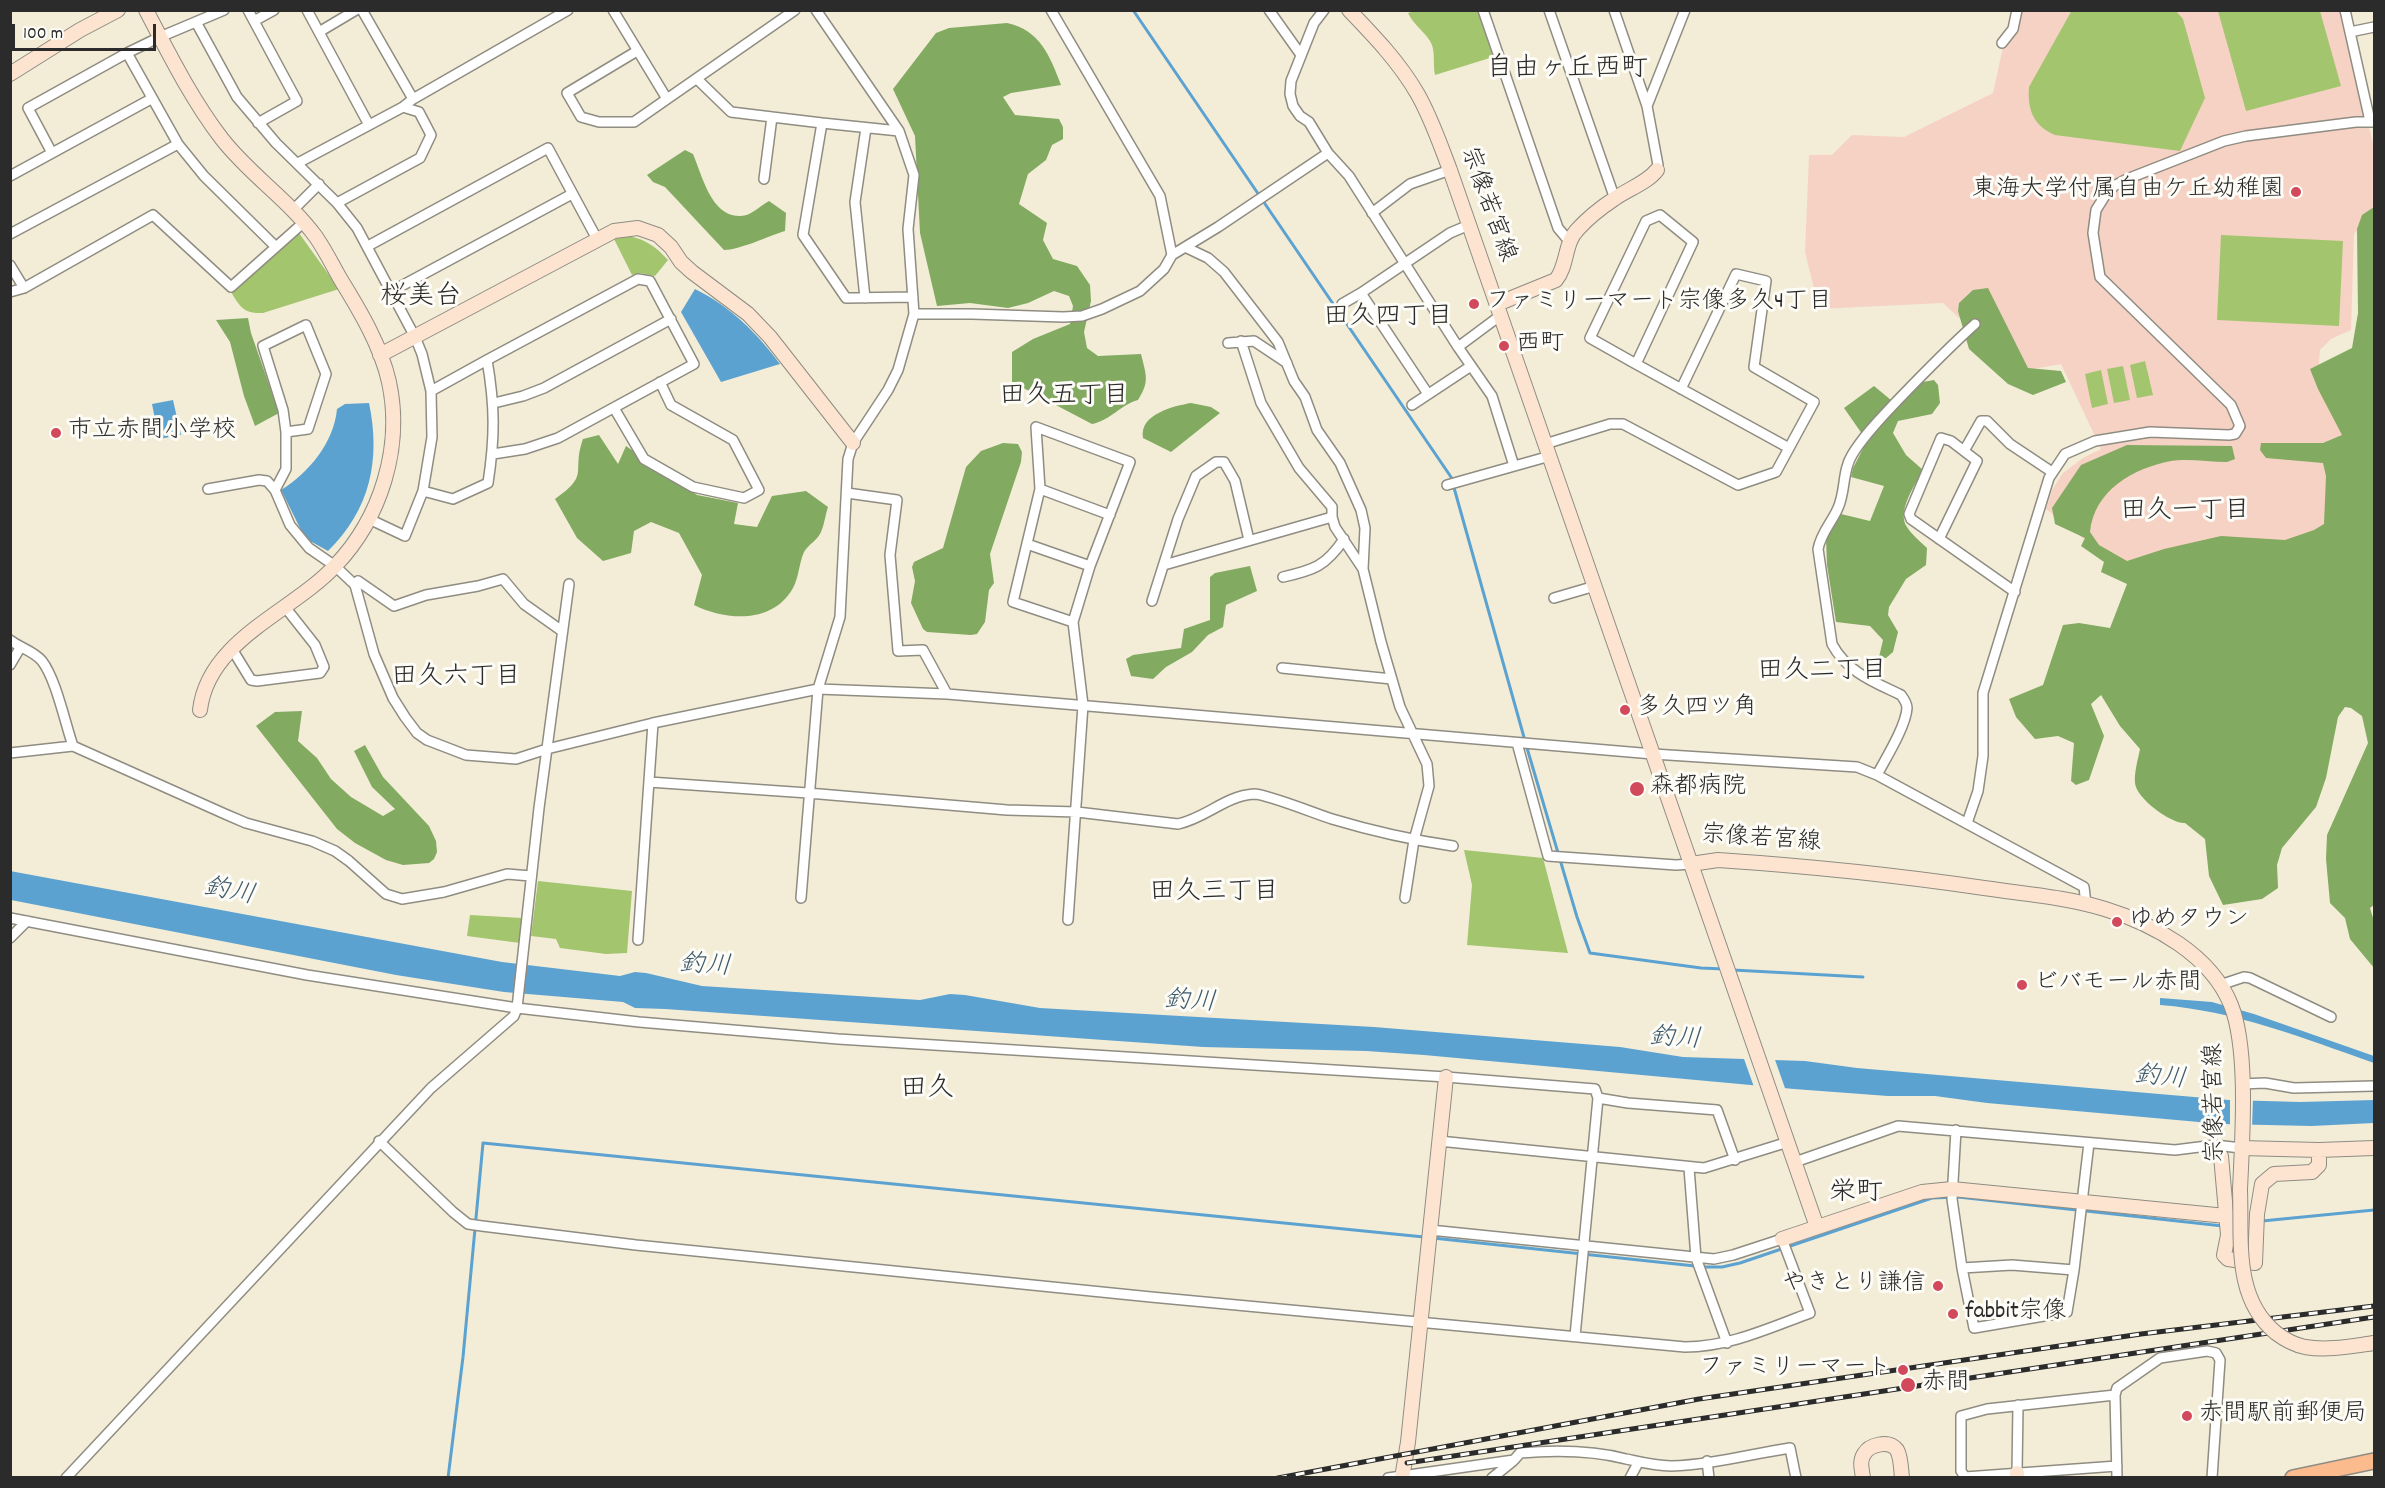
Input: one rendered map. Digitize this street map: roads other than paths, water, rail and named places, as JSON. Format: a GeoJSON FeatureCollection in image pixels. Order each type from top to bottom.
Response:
{"type":"FeatureCollection","features":[{"type":"Feature","properties":{"kind":"main road"},"geometry":{"type":"LineString","coordinates":[[2293,1478],[2374,1461]]}},
{"type":"Feature","properties":{"kind":"street"},"geometry":{"type":"LineString","coordinates":[[10,74],[80,30],[118,10]]}},
{"type":"Feature","properties":{"kind":"street"},"geometry":{"type":"LineString","coordinates":[[146,10],[195,99],[223,140],[315,236],[347,289],[380,355],[389,382],[392,407],[392,433],[386,476],[363,531],[335,566],[222,657],[213,670],[202,697],[200,710]]}},
{"type":"Feature","properties":{"kind":"street"},"geometry":{"type":"LineString","coordinates":[[52,153],[28,108],[127,53],[224,10]]}},
{"type":"Feature","properties":{"kind":"street"},"geometry":{"type":"LineString","coordinates":[[248,10],[297,101],[258,123]]}},
{"type":"Feature","properties":{"kind":"street"},"geometry":{"type":"LineString","coordinates":[[254,21],[274,10]]}},
{"type":"Feature","properties":{"kind":"street"},"geometry":{"type":"LineString","coordinates":[[307,10],[369,125]]}},
{"type":"Feature","properties":{"kind":"street"},"geometry":{"type":"LineString","coordinates":[[319,33],[356,10]]}},
{"type":"Feature","properties":{"kind":"street"},"geometry":{"type":"LineString","coordinates":[[362,10],[413,99]]}},
{"type":"Feature","properties":{"kind":"street"},"geometry":{"type":"LineString","coordinates":[[298,164],[403,107],[413,99],[568,10]]}},
{"type":"Feature","properties":{"kind":"street"},"geometry":{"type":"LineString","coordinates":[[613,10],[667,99]]}},
{"type":"Feature","properties":{"kind":"street"},"geometry":{"type":"LineString","coordinates":[[638,51],[567,93],[581,117],[599,122],[634,122],[795,10]]}},
{"type":"Feature","properties":{"kind":"street"},"geometry":{"type":"LineString","coordinates":[[801,898],[818,689],[840,617],[848,459],[853,443],[888,390],[898,370],[914,314],[908,229],[914,175],[907,149],[899,131],[816,10]]}},
{"type":"Feature","properties":{"kind":"street"},"geometry":{"type":"LineString","coordinates":[[1051,10],[1160,195],[1172,255]]}},
{"type":"Feature","properties":{"kind":"street"},"geometry":{"type":"LineString","coordinates":[[1269,10],[1301,55]]}},
{"type":"Feature","properties":{"kind":"street"},"geometry":{"type":"LineString","coordinates":[[1324,10],[1314,23],[1291,81],[1290,94],[1293,106],[1309,122],[1328,153],[1349,176],[1458,347],[1492,396],[1514,466]]}},
{"type":"Feature","properties":{"kind":"street","name":"宗像若宮線"},"geometry":{"type":"LineString","coordinates":[[1349,10],[1394,59],[1412,85],[1431,122],[1499,309],[1691,864],[1718,860],[1884,874],[2086,904],[2106,910],[2164,936],[2186,949],[2205,965],[2220,985],[2233,1010],[2239,1040],[2240,1190],[2243,1276],[2247,1295],[2261,1319],[2280,1336],[2304,1347],[2345,1347],[2374,1343]]}},
{"type":"Feature","properties":{"kind":"street"},"geometry":{"type":"LineString","coordinates":[[1482,10],[1558,228],[1569,241]]}},
{"type":"Feature","properties":{"kind":"street"},"geometry":{"type":"LineString","coordinates":[[1549,10],[1614,199]]}},
{"type":"Feature","properties":{"kind":"street"},"geometry":{"type":"LineString","coordinates":[[1458,347],[1499,309],[1556,280],[1564,266],[1569,241],[1577,230],[1614,199],[1647,179],[1657,170],[1647,106],[1614,10]]}},
{"type":"Feature","properties":{"kind":"street"},"geometry":{"type":"LineString","coordinates":[[1647,106],[1685,10]]}},
{"type":"Feature","properties":{"kind":"street"},"geometry":{"type":"LineString","coordinates":[[2001,43],[2013,29],[2017,10]]}},
{"type":"Feature","properties":{"kind":"street"},"geometry":{"type":"LineString","coordinates":[[1967,823],[1978,791],[1983,756],[1983,693],[2052,472],[2065,454],[2095,441],[2150,432],[2229,435],[2235,434],[2240,426],[2231,405],[2100,278],[2093,233],[2096,210],[2114,186],[2224,141],[2246,136],[2372,122],[2345,10]]}},
{"type":"Feature","properties":{"kind":"street"},"geometry":{"type":"LineString","coordinates":[[196,22],[231,87],[258,123],[338,203],[368,246],[416,336],[431,391],[432,437],[423,491],[405,536],[369,519]]}},
{"type":"Feature","properties":{"kind":"street"},"geometry":{"type":"LineString","coordinates":[[2350,32],[2374,27]]}},
{"type":"Feature","properties":{"kind":"street"},"geometry":{"type":"LineString","coordinates":[[127,53],[178,144],[204,176],[276,247]]}},
{"type":"Feature","properties":{"kind":"street"},"geometry":{"type":"LineString","coordinates":[[697,78],[731,112],[899,131]]}},
{"type":"Feature","properties":{"kind":"street"},"geometry":{"type":"LineString","coordinates":[[2363,88],[2374,86]]}},
{"type":"Feature","properties":{"kind":"street"},"geometry":{"type":"LineString","coordinates":[[10,176],[151,99]]}},
{"type":"Feature","properties":{"kind":"street"},"geometry":{"type":"LineString","coordinates":[[338,203],[420,158],[431,135],[418,112],[403,107]]}},
{"type":"Feature","properties":{"kind":"street"},"geometry":{"type":"LineString","coordinates":[[764,179],[772,117]]}},
{"type":"Feature","properties":{"kind":"street"},"geometry":{"type":"LineString","coordinates":[[822,123],[803,235],[846,298],[913,297]]}},
{"type":"Feature","properties":{"kind":"street"},"geometry":{"type":"LineString","coordinates":[[865,298],[855,202],[866,128]]}},
{"type":"Feature","properties":{"kind":"street"},"geometry":{"type":"LineString","coordinates":[[10,234],[178,144]]}},
{"type":"Feature","properties":{"kind":"street"},"geometry":{"type":"LineString","coordinates":[[368,246],[548,148],[597,239]]}},
{"type":"Feature","properties":{"kind":"street"},"geometry":{"type":"LineString","coordinates":[[914,314],[1083,316],[1140,291],[1164,269],[1172,255],[1328,153]]}},
{"type":"Feature","properties":{"kind":"street"},"geometry":{"type":"LineString","coordinates":[[1372,213],[1410,184],[1450,170]]}},
{"type":"Feature","properties":{"kind":"street"},"geometry":{"type":"LineString","coordinates":[[292,211],[319,184]]}},
{"type":"Feature","properties":{"kind":"street"},"geometry":{"type":"LineString","coordinates":[[392,291],[572,194]]}},
{"type":"Feature","properties":{"kind":"street"},"geometry":{"type":"LineString","coordinates":[[10,292],[24,288],[153,215],[231,286],[303,223]]}},
{"type":"Feature","properties":{"kind":"street"},"geometry":{"type":"LineString","coordinates":[[1636,364],[1693,242],[1660,215],[1646,221],[1590,338],[1636,364],[1681,389],[1789,448]]}},
{"type":"Feature","properties":{"kind":"street"},"geometry":{"type":"LineString","coordinates":[[1342,304],[1449,233],[1469,225]]}},
{"type":"Feature","properties":{"kind":"street"},"geometry":{"type":"LineString","coordinates":[[380,355],[597,239],[614,231],[632,228],[651,232],[663,239],[692,272],[748,314],[770,337],[853,443]]}},
{"type":"Feature","properties":{"kind":"street"},"geometry":{"type":"LineString","coordinates":[[1185,247],[1208,258],[1224,272],[1278,342],[1294,381],[1305,397],[1317,430],[1340,463],[1361,510],[1365,528],[1363,569],[1400,707],[1427,764],[1429,786],[1414,840],[1405,898]]}},
{"type":"Feature","properties":{"kind":"street"},"geometry":{"type":"LineString","coordinates":[[10,265],[24,288]]}},
{"type":"Feature","properties":{"kind":"street"},"geometry":{"type":"LineString","coordinates":[[1447,485],[1514,466],[1610,424],[1623,424],[1738,485],[1776,472],[1814,402],[1754,367],[1766,281],[1736,274],[1681,389]]}},
{"type":"Feature","properties":{"kind":"street"},"geometry":{"type":"LineString","coordinates":[[431,391],[638,279],[650,281],[694,364],[558,438],[525,449],[493,454]]}},
{"type":"Feature","properties":{"kind":"street"},"geometry":{"type":"LineString","coordinates":[[1361,293],[1428,394]]}},
{"type":"Feature","properties":{"kind":"street"},"geometry":{"type":"LineString","coordinates":[[494,403],[544,388],[670,319]]}},
{"type":"Feature","properties":{"kind":"street"},"geometry":{"type":"LineString","coordinates":[[1877,775],[1907,709],[1901,695],[1849,667],[1840,658],[1832,644],[1818,549],[1820,538],[1838,509],[1843,495],[1845,469],[1851,455],[1874,426],[1941,354],[1975,324]]}},
{"type":"Feature","properties":{"kind":"street"},"geometry":{"type":"LineString","coordinates":[[275,490],[286,470],[286,432],[283,410],[262,346],[306,325],[326,374],[308,429],[286,432]]}},
{"type":"Feature","properties":{"kind":"street"},"geometry":{"type":"LineString","coordinates":[[1241,341],[1261,403],[1299,468],[1332,507],[1335,527],[1363,569]]}},
{"type":"Feature","properties":{"kind":"street"},"geometry":{"type":"LineString","coordinates":[[1228,343],[1254,341],[1288,364]]}},
{"type":"Feature","properties":{"kind":"street"},"geometry":{"type":"LineString","coordinates":[[423,491],[453,499],[488,483],[493,454],[494,403],[487,360]]}},
{"type":"Feature","properties":{"kind":"street"},"geometry":{"type":"LineString","coordinates":[[1412,405],[1471,366]]}},
{"type":"Feature","properties":{"kind":"street"},"geometry":{"type":"LineString","coordinates":[[614,408],[644,459],[683,482],[693,487],[744,498],[759,490],[734,440],[672,405],[660,382]]}},
{"type":"Feature","properties":{"kind":"street"},"geometry":{"type":"LineString","coordinates":[[1964,451],[1981,421],[1988,421],[2010,444],[2052,472]]}},
{"type":"Feature","properties":{"kind":"street"},"geometry":{"type":"LineString","coordinates":[[1068,920],[1083,705],[1073,622],[1090,566],[1130,462],[1036,428],[1040,489],[1013,602],[1073,622]]}},
{"type":"Feature","properties":{"kind":"street"},"geometry":{"type":"LineString","coordinates":[[1939,539],[1977,461],[1951,441],[1941,438],[1909,514],[1911,519],[1939,539],[2015,592]]}},
{"type":"Feature","properties":{"kind":"street"},"geometry":{"type":"LineString","coordinates":[[1152,602],[1196,476],[1216,462],[1224,462],[1235,481],[1249,540]]}},
{"type":"Feature","properties":{"kind":"street"},"geometry":{"type":"LineString","coordinates":[[208,489],[259,480],[267,481],[275,490],[290,525],[296,533],[309,548],[335,566],[355,585],[374,654],[393,698],[417,733],[445,748],[465,755],[516,759],[547,749],[654,723],[818,689],[948,694],[1653,754],[1857,767],[1877,775],[2084,887],[2086,904]]}},
{"type":"Feature","properties":{"kind":"street"},"geometry":{"type":"LineString","coordinates":[[1040,489],[1110,515]]}},
{"type":"Feature","properties":{"kind":"street"},"geometry":{"type":"LineString","coordinates":[[847,493],[897,500],[890,555],[898,651],[923,650],[948,694]]}},
{"type":"Feature","properties":{"kind":"street"},"geometry":{"type":"LineString","coordinates":[[1164,565],[1332,516]]}},
{"type":"Feature","properties":{"kind":"street"},"geometry":{"type":"LineString","coordinates":[[1283,577],[1308,572],[1332,558],[1344,539]]}},
{"type":"Feature","properties":{"kind":"street"},"geometry":{"type":"LineString","coordinates":[[1027,544],[1090,566]]}},
{"type":"Feature","properties":{"kind":"street"},"geometry":{"type":"LineString","coordinates":[[355,585],[358,581],[394,606],[426,595],[503,579],[524,604],[562,631]]}},
{"type":"Feature","properties":{"kind":"street"},"geometry":{"type":"LineString","coordinates":[[66,1478],[431,1088],[514,1016],[518,1005],[531,876],[569,584]]}},
{"type":"Feature","properties":{"kind":"street"},"geometry":{"type":"LineString","coordinates":[[1554,598],[1595,586]]}},
{"type":"Feature","properties":{"kind":"street"},"geometry":{"type":"LineString","coordinates":[[232,649],[251,680],[320,674],[324,667],[315,645],[285,607]]}},
{"type":"Feature","properties":{"kind":"street"},"geometry":{"type":"LineString","coordinates":[[10,664],[14,645],[33,652],[43,662],[56,692],[73,746]]}},
{"type":"Feature","properties":{"kind":"street"},"geometry":{"type":"LineString","coordinates":[[1282,668],[1392,679]]}},
{"type":"Feature","properties":{"kind":"street"},"geometry":{"type":"LineString","coordinates":[[638,940],[654,723]]}},
{"type":"Feature","properties":{"kind":"street"},"geometry":{"type":"LineString","coordinates":[[1517,742],[1548,856],[1676,865],[1691,864],[1817,1227]]}},
{"type":"Feature","properties":{"kind":"street"},"geometry":{"type":"LineString","coordinates":[[10,753],[73,746],[246,823],[312,841],[335,851],[386,894],[402,899],[444,892],[507,874],[531,876]]}},
{"type":"Feature","properties":{"kind":"street"},"geometry":{"type":"LineString","coordinates":[[648,782],[808,792],[1007,810],[1077,812],[1178,824],[1194,820],[1233,797],[1256,794],[1332,819],[1414,840],[1453,846]]}},
{"type":"Feature","properties":{"kind":"street"},"geometry":{"type":"LineString","coordinates":[[10,918],[307,975],[639,1022],[838,1039],[1446,1077],[1594,1089],[1598,1098],[1575,1336]]}},
{"type":"Feature","properties":{"kind":"street"},"geometry":{"type":"LineString","coordinates":[[10,938],[27,921]]}},
{"type":"Feature","properties":{"kind":"street"},"geometry":{"type":"LineString","coordinates":[[2220,985],[2244,977],[2250,978],[2331,1017]]}},
{"type":"Feature","properties":{"kind":"street"},"geometry":{"type":"LineString","coordinates":[[1446,1077],[1420,1323],[1397,1477],[1514,1460]]}},
{"type":"Feature","properties":{"kind":"street"},"geometry":{"type":"LineString","coordinates":[[2241,1085],[2265,1083],[2294,1088],[2374,1086]]}},
{"type":"Feature","properties":{"kind":"street"},"geometry":{"type":"LineString","coordinates":[[1598,1098],[1628,1103],[1717,1110],[1735,1160]]}},
{"type":"Feature","properties":{"kind":"street"},"geometry":{"type":"LineString","coordinates":[[1795,1162],[1899,1126],[2175,1150],[2241,1143],[2319,1150],[2374,1148]]}},
{"type":"Feature","properties":{"kind":"street"},"geometry":{"type":"LineString","coordinates":[[1956,1130],[1952,1189],[1962,1268],[1974,1328],[2067,1312],[2089,1143]]}},
{"type":"Feature","properties":{"kind":"street"},"geometry":{"type":"LineString","coordinates":[[1439,1141],[1689,1168],[1704,1168],[1735,1160],[1788,1142]]}},
{"type":"Feature","properties":{"kind":"street"},"geometry":{"type":"LineString","coordinates":[[379,1142],[468,1224],[636,1245],[1685,1347],[1706,1347],[1727,1343],[1810,1313],[1782,1239]]}},
{"type":"Feature","properties":{"kind":"street"},"geometry":{"type":"LineString","coordinates":[[2222,1156],[2228,1235],[2224,1255],[2228,1259],[2255,1263],[2257,1214],[2262,1184],[2265,1179],[2274,1174],[2312,1173],[2319,1165],[2319,1150]]}},
{"type":"Feature","properties":{"kind":"street"},"geometry":{"type":"LineString","coordinates":[[1689,1168],[1696,1258],[1727,1343]]}},
{"type":"Feature","properties":{"kind":"street"},"geometry":{"type":"LineString","coordinates":[[1431,1230],[1714,1259],[1733,1255],[1922,1192],[1952,1189],[2226,1216]]}},
{"type":"Feature","properties":{"kind":"street"},"geometry":{"type":"LineString","coordinates":[[1962,1268],[2012,1265],[2074,1270]]}},
{"type":"Feature","properties":{"kind":"street"},"geometry":{"type":"LineString","coordinates":[[2117,1478],[2115,1395],[2117,1388],[2160,1358],[2207,1351],[2216,1353],[2220,1360],[2212,1478]]}},
{"type":"Feature","properties":{"kind":"street"},"geometry":{"type":"LineString","coordinates":[[2115,1395],[1987,1409],[1961,1416],[1960,1471],[1965,1477],[2117,1466]]}},
{"type":"Feature","properties":{"kind":"street"},"geometry":{"type":"LineString","coordinates":[[2017,1475],[2018,1405]]}},
{"type":"Feature","properties":{"kind":"street"},"geometry":{"type":"LineString","coordinates":[[1863,1478],[1861,1463],[1864,1454],[1869,1448],[1882,1444],[1892,1445],[1897,1450],[1902,1478]]}},
{"type":"Feature","properties":{"kind":"street"},"geometry":{"type":"LineString","coordinates":[[1492,1478],[1520,1453],[1568,1450],[1627,1459],[1638,1463],[1671,1466],[1790,1448],[1796,1478]]}},
{"type":"Feature","properties":{"kind":"street"},"geometry":{"type":"LineString","coordinates":[[1707,1461],[1708,1478]]}},
{"type":"Feature","properties":{"kind":"street"},"geometry":{"type":"LineString","coordinates":[[1630,1478],[1638,1463]]}},
{"type":"Feature","properties":{"kind":"water"},"geometry":{"type":"Polygon","coordinates":[[[695,289],[742,321],[780,364],[721,382],[681,312],[695,289]]]}},
{"type":"Feature","properties":{"kind":"water"},"geometry":{"type":"Polygon","coordinates":[[[173,400],[181,435],[159,439],[152,404],[173,400]]]}},
{"type":"Feature","properties":{"kind":"water"},"geometry":{"type":"Polygon","coordinates":[[[369,403],[374,444],[369,483],[354,519],[328,551],[310,541],[301,530],[281,490],[301,475],[318,456],[331,433],[337,409],[345,404],[369,403]]]}},
{"type":"Feature","properties":{"kind":"water"},"geometry":{"type":"Polygon","coordinates":[[[10,871],[502,962],[620,976],[635,972],[646,973],[702,986],[920,1000],[950,994],[965,995],[1040,1008],[1374,1027],[1620,1047],[1683,1057],[1805,1061],[1857,1068],[2229,1100],[2300,1102],[2374,1100],[2374,1123],[2312,1126],[2221,1124],[1987,1103],[1935,1096],[1888,1096],[1794,1089],[1424,1055],[1366,1051],[1203,1047],[635,1008],[623,1002],[504,992],[396,975],[11,900],[10,871]]]}},
{"type":"Feature","properties":{"kind":"water"},"geometry":{"type":"Polygon","coordinates":[[[2160,998],[2212,1002],[2254,1014],[2374,1056],[2374,1063],[2242,1019],[2160,1005],[2160,998]]]}},
{"type":"Feature","properties":{"kind":"waterway"},"geometry":{"type":"LineString","coordinates":[[1133,10],[1451,477],[1527,748],[1577,917],[1590,953],[1724,969]]}},
{"type":"Feature","properties":{"kind":"waterway"},"geometry":{"type":"LineString","coordinates":[[1733,970],[1863,977]]}},
{"type":"Feature","properties":{"kind":"waterway"},"geometry":{"type":"LineString","coordinates":[[448,1478],[463,1357],[483,1143],[1424,1237]]}},
{"type":"Feature","properties":{"kind":"waterway"},"geometry":{"type":"LineString","coordinates":[[1702,1267],[1722,1267],[1740,1263],[1932,1198],[1958,1197],[2223,1226]]}},
{"type":"Feature","properties":{"kind":"waterway"},"geometry":{"type":"LineString","coordinates":[[2262,1221],[2374,1210]]}},
{"type":"Feature","properties":{"kind":"waterway"},"geometry":{"type":"LineString","coordinates":[[1433,1238],[1695,1266]]}},
{"type":"Feature","properties":{"kind":"railway"},"geometry":{"type":"LineString","coordinates":[[1278,1478],[1699,1399],[2141,1334],[2374,1306]]}},
{"type":"Feature","properties":{"kind":"railway"},"geometry":{"type":"LineString","coordinates":[[1407,1463],[2374,1317]]}},
{"type":"Feature","properties":{"kind":"place","name":"東海大学付属自由ケ丘幼稚園"},"geometry":{"type":"Point","coordinates":[2296,192]}},
{"type":"Feature","properties":{"kind":"place","name":"ファミリーマート宗像多久4丁目"},"geometry":{"type":"Point","coordinates":[1474,304]}},
{"type":"Feature","properties":{"kind":"place","name":"西町"},"geometry":{"type":"Point","coordinates":[1504,346]}},
{"type":"Feature","properties":{"kind":"place","name":"市立赤間小学校"},"geometry":{"type":"Point","coordinates":[56,433]}},
{"type":"Feature","properties":{"kind":"place","name":"多久四ツ角"},"geometry":{"type":"Point","coordinates":[1625,710]}},
{"type":"Feature","properties":{"kind":"place","name":"森都病院"},"geometry":{"type":"Point","coordinates":[1637,789]}},
{"type":"Feature","properties":{"kind":"place","name":"ゆめタウン"},"geometry":{"type":"Point","coordinates":[2117,922]}},
{"type":"Feature","properties":{"kind":"place","name":"ビバモール赤間"},"geometry":{"type":"Point","coordinates":[2022,985]}},
{"type":"Feature","properties":{"kind":"place","name":"やきとり謙信"},"geometry":{"type":"Point","coordinates":[1938,1286]}},
{"type":"Feature","properties":{"kind":"place","name":"fabbit宗像"},"geometry":{"type":"Point","coordinates":[1953,1314]}},
{"type":"Feature","properties":{"kind":"place","name":"ファミリーマート"},"geometry":{"type":"Point","coordinates":[1903,1370]}},
{"type":"Feature","properties":{"kind":"place","name":"赤間"},"geometry":{"type":"Point","coordinates":[1908,1385]}},
{"type":"Feature","properties":{"kind":"place","name":"赤間駅前郵便局"},"geometry":{"type":"Point","coordinates":[2187,1416]}},
{"type":"Feature","properties":{"kind":"district","name":"自由ヶ丘西町"},"geometry":{"type":"Point","coordinates":[1567,71]}},
{"type":"Feature","properties":{"kind":"district","name":"桜美台"},"geometry":{"type":"Point","coordinates":[421,299]}},
{"type":"Feature","properties":{"kind":"district","name":"田久四丁目"},"geometry":{"type":"Point","coordinates":[1388,319]}},
{"type":"Feature","properties":{"kind":"district","name":"田久五丁目"},"geometry":{"type":"Point","coordinates":[1064,398]}},
{"type":"Feature","properties":{"kind":"district","name":"田久一丁目"},"geometry":{"type":"Point","coordinates":[2185,513]}},
{"type":"Feature","properties":{"kind":"district","name":"田久二丁目"},"geometry":{"type":"Point","coordinates":[1822,673]}},
{"type":"Feature","properties":{"kind":"district","name":"田久六丁目"},"geometry":{"type":"Point","coordinates":[456,679]}},
{"type":"Feature","properties":{"kind":"district","name":"田久三丁目"},"geometry":{"type":"Point","coordinates":[1214,894]}},
{"type":"Feature","properties":{"kind":"district","name":"田久"},"geometry":{"type":"Point","coordinates":[927,1091]}},
{"type":"Feature","properties":{"kind":"district","name":"栄町"},"geometry":{"type":"Point","coordinates":[1856,1195]}},
{"type":"Feature","properties":{"kind":"water label","name":"釣川"},"geometry":{"type":"Point","coordinates":[229,894]}},
{"type":"Feature","properties":{"kind":"water label","name":"釣川"},"geometry":{"type":"Point","coordinates":[705,968]}},
{"type":"Feature","properties":{"kind":"water label","name":"釣川"},"geometry":{"type":"Point","coordinates":[1190,1004]}},
{"type":"Feature","properties":{"kind":"water label","name":"釣川"},"geometry":{"type":"Point","coordinates":[1675,1041]}},
{"type":"Feature","properties":{"kind":"water label","name":"釣川"},"geometry":{"type":"Point","coordinates":[2160,1080]}}]}
